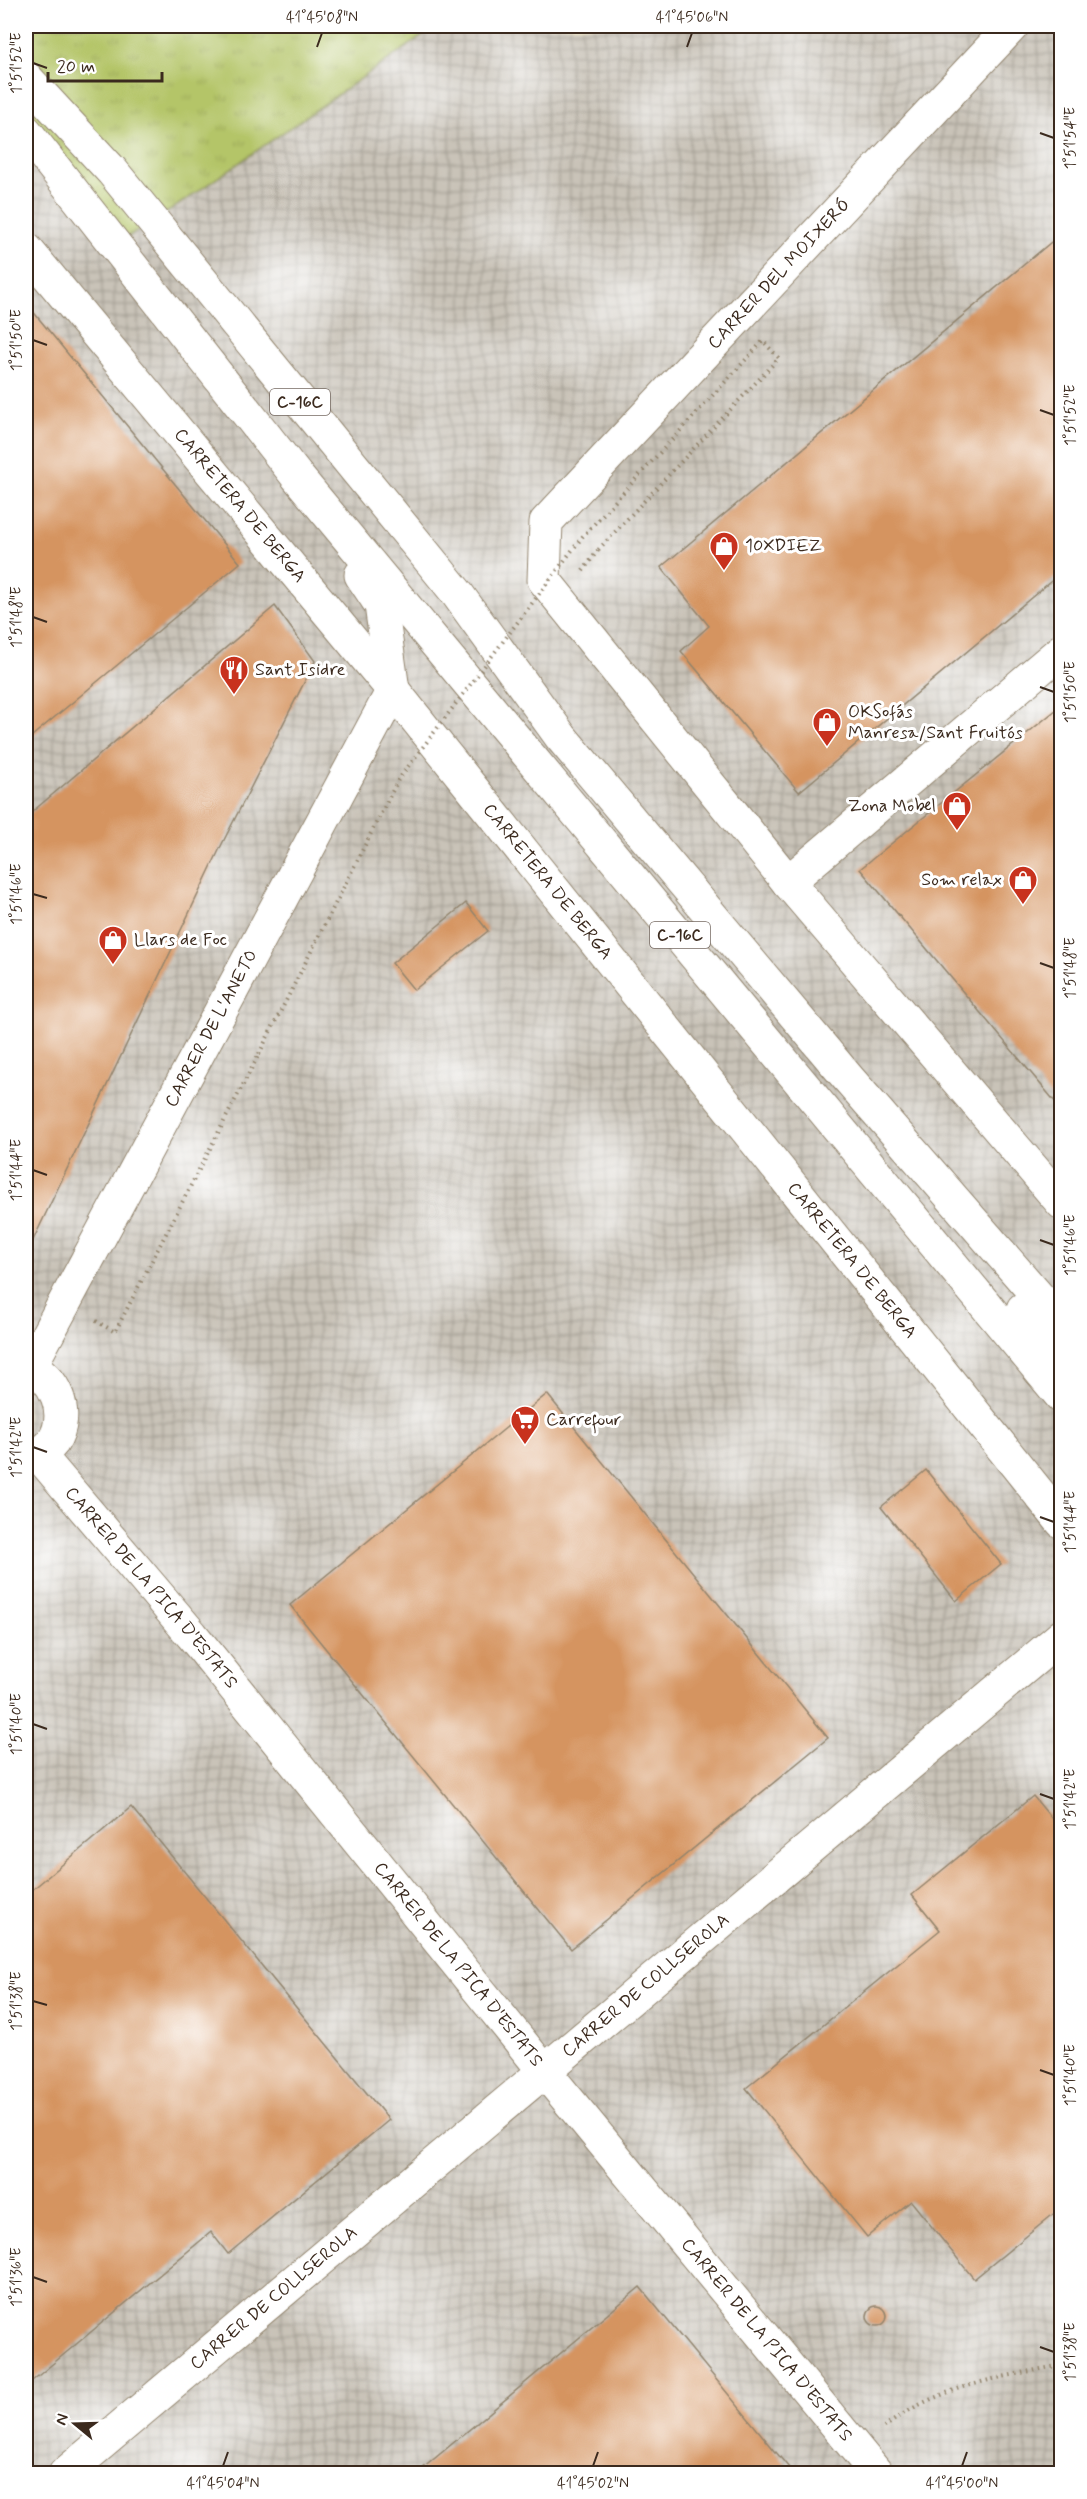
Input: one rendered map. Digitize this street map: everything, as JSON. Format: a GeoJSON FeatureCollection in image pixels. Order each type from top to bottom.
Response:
{"type":"FeatureCollection","features":[{"type":"Feature","properties":{"kind":"street","name":"CARRER DEL MOIXERÓ"},"geometry":{"type":"LineString","coordinates":[[788,882],[544,580],[546,522],[1012,26]]}},
{"type":"Feature","properties":{"kind":"street","name":"C-16C"},"geometry":{"type":"LineString","coordinates":[[26,78],[112,171],[456,592],[561,737],[839,1067],[1062,1324]]}},
{"type":"Feature","properties":{"kind":"street","name":"C-16C"},"geometry":{"type":"LineString","coordinates":[[26,132],[296,475],[1062,1397]]}},
{"type":"Feature","properties":{"kind":"street","name":"CARRETERA DE BERGA"},"geometry":{"type":"LineString","coordinates":[[26,249],[393,690],[1062,1522]]}},
{"type":"Feature","properties":{"kind":"street"},"geometry":{"type":"LineString","coordinates":[[296,475],[381,605],[393,690]]}},
{"type":"Feature","properties":{"kind":"street"},"geometry":{"type":"LineString","coordinates":[[440,646],[460,640],[477,655],[533,722],[561,737]]}},
{"type":"Feature","properties":{"kind":"street","name":"CARRER DE L'ANETO"},"geometry":{"type":"LineString","coordinates":[[28,1366],[409,660],[440,646]]}},
{"type":"Feature","properties":{"kind":"street"},"geometry":{"type":"LineString","coordinates":[[1062,650],[788,882],[1062,1203]]}},
{"type":"Feature","properties":{"kind":"street"},"geometry":{"type":"LineString","coordinates":[[847,1137],[918,1189],[1025,1311],[1062,1357]]}},
{"type":"Feature","properties":{"kind":"street","name":"CARRER DE LA PICA D'ESTATS"},"geometry":{"type":"LineString","coordinates":[[28,1366],[45,1376],[56,1390],[61,1408],[60,1426],[52,1442],[39,1455],[192,1635],[545,2072],[868,2462]]}},
{"type":"Feature","properties":{"kind":"street","name":"CARRER DE COLLSEROLA"},"geometry":{"type":"LineString","coordinates":[[65,2474],[1062,1636]]}},
{"type":"Feature","properties":{"kind":"path"},"geometry":{"type":"LineString","coordinates":[[64,1303],[115,1332],[398,780],[584,536],[763,341],[779,358],[598,550]]}},
{"type":"Feature","properties":{"kind":"path"},"geometry":{"type":"LineString","coordinates":[[868,2462],[891,2421],[918,2404],[983,2381],[1062,2364]]}},
{"type":"Feature","properties":{"kind":"shaded area"},"geometry":{"type":"Polygon","coordinates":[[[437,26],[1061,26],[1061,2473],[26,2473],[26,129],[171,210],[437,26]]]}},
{"type":"Feature","properties":{"kind":"green space"},"geometry":{"type":"Polygon","coordinates":[[[26,26],[437,26],[171,210],[128,237],[26,129],[26,26]]]}},
{"type":"Feature","properties":{"kind":"building"},"geometry":{"type":"Polygon","coordinates":[[[1062,233],[1062,572],[799,792],[681,651],[709,626],[661,567],[1062,233]]]}},
{"type":"Feature","properties":{"kind":"building"},"geometry":{"type":"Polygon","coordinates":[[[26,303],[240,563],[26,741],[26,303]]]}},
{"type":"Feature","properties":{"kind":"building"},"geometry":{"type":"Polygon","coordinates":[[[275,606],[315,661],[222,844],[26,1255],[26,817],[275,606]]]}},
{"type":"Feature","properties":{"kind":"building"},"geometry":{"type":"Polygon","coordinates":[[[1062,705],[1062,1110],[860,869],[1062,705]]]}},
{"type":"Feature","properties":{"kind":"building"},"geometry":{"type":"Polygon","coordinates":[[[466,903],[488,931],[414,990],[392,963],[466,903]]]}},
{"type":"Feature","properties":{"kind":"building"},"geometry":{"type":"Polygon","coordinates":[[[547,1394],[828,1738],[571,1949],[290,1605],[547,1394]]]}},
{"type":"Feature","properties":{"kind":"building"},"geometry":{"type":"Polygon","coordinates":[[[926,1470],[1001,1564],[956,1601],[881,1507],[926,1470]]]}},
{"type":"Feature","properties":{"kind":"building"},"geometry":{"type":"Polygon","coordinates":[[[1033,1796],[1062,1831],[1062,2207],[974,2279],[911,2201],[867,2237],[746,2088],[940,1930],[912,1895],[1033,1796]]]}},
{"type":"Feature","properties":{"kind":"building"},"geometry":{"type":"Polygon","coordinates":[[[131,1807],[389,2120],[228,2254],[211,2232],[26,2386],[26,1895],[131,1807]]]}},
{"type":"Feature","properties":{"kind":"building"},"geometry":{"type":"Polygon","coordinates":[[[640,2287],[794,2474],[416,2474],[640,2287]]]}},
{"type":"Feature","properties":{"kind":"building"},"geometry":{"type":"Polygon","coordinates":[[[877,2306],[884,2309],[887,2316],[884,2323],[877,2326],[870,2323],[867,2316],[870,2309],[877,2306]]]}},
{"type":"Feature","properties":{"kind":"place","name":"10XDIEZ"},"geometry":{"type":"Point","coordinates":[724,572]}},
{"type":"Feature","properties":{"kind":"place","name":"Sant Isidre"},"geometry":{"type":"Point","coordinates":[234,696]}},
{"type":"Feature","properties":{"kind":"place","name":"OKSofás Manresa/Sant Fruitós"},"geometry":{"type":"Point","coordinates":[827,748]}},
{"type":"Feature","properties":{"kind":"place","name":"Zona Mobel"},"geometry":{"type":"Point","coordinates":[957,832]}},
{"type":"Feature","properties":{"kind":"place","name":"Som relax"},"geometry":{"type":"Point","coordinates":[1023,906]}},
{"type":"Feature","properties":{"kind":"place","name":"Llars de Foc"},"geometry":{"type":"Point","coordinates":[113,966]}},
{"type":"Feature","properties":{"kind":"place","name":"Carrefour"},"geometry":{"type":"Point","coordinates":[525,1446]}}]}
